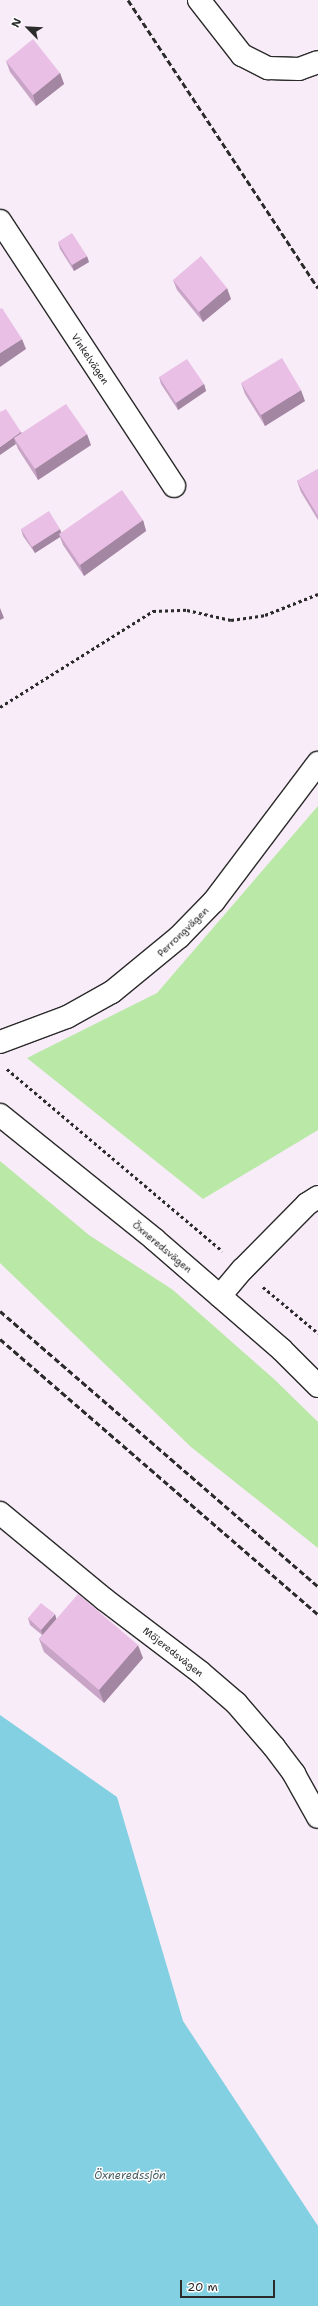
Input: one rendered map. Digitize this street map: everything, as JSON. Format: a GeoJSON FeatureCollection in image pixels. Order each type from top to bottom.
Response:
{"type":"FeatureCollection","features":[{"type":"Feature","properties":{"kind":"street"},"geometry":{"type":"LineString","coordinates":[[199,0],[242,55],[268,68],[299,69],[318,62]]}},
{"type":"Feature","properties":{"kind":"street","name":"Vinkelvägen"},"geometry":{"type":"LineString","coordinates":[[2,230],[174,486]]}},
{"type":"Feature","properties":{"kind":"street","name":"Perrongvägen"},"geometry":{"type":"LineString","coordinates":[[0,1042],[67,1017],[112,992],[180,937],[214,901],[318,763]]}},
{"type":"Feature","properties":{"kind":"street","name":"Öxneredsvägen"},"geometry":{"type":"LineString","coordinates":[[0,1115],[154,1240],[220,1296],[282,1350],[318,1386]]}},
{"type":"Feature","properties":{"kind":"street"},"geometry":{"type":"LineString","coordinates":[[220,1296],[243,1269],[314,1205]]}},
{"type":"Feature","properties":{"kind":"street","name":"Möjeredsvägen"},"geometry":{"type":"LineString","coordinates":[[0,1513],[104,1599],[200,1672],[236,1703],[274,1747],[294,1774],[318,1817]]}},
{"type":"Feature","properties":{"kind":"path"},"geometry":{"type":"LineString","coordinates":[[0,707],[153,611],[187,610],[231,620],[265,615],[318,594]]}},
{"type":"Feature","properties":{"kind":"path"},"geometry":{"type":"LineString","coordinates":[[6,1068],[318,1333]]}},
{"type":"Feature","properties":{"kind":"green space"},"geometry":{"type":"Polygon","coordinates":[[[318,806],[318,1130],[203,1199],[27,1058],[157,993],[318,806]]]}},
{"type":"Feature","properties":{"kind":"green space"},"geometry":{"type":"Polygon","coordinates":[[[0,1161],[89,1235],[173,1290],[274,1379],[318,1422],[318,1548],[191,1447],[0,1263],[0,1161]]]}},
{"type":"Feature","properties":{"kind":"water","name":"Öxneredssjön"},"geometry":{"type":"Polygon","coordinates":[[[0,1715],[117,1797],[183,2021],[318,2226],[318,2306],[0,2306],[0,1715]]]}},
{"type":"Feature","properties":{"kind":"building"},"geometry":{"type":"Polygon","coordinates":[[[33,39],[60,73],[33,95],[6,61],[33,39]]]}},
{"type":"Feature","properties":{"kind":"building"},"geometry":{"type":"Polygon","coordinates":[[[72,233],[87,256],[72,265],[58,242],[72,233]]]}},
{"type":"Feature","properties":{"kind":"building"},"geometry":{"type":"Polygon","coordinates":[[[201,256],[227,288],[199,312],[173,280],[201,256]]]}},
{"type":"Feature","properties":{"kind":"building"},"geometry":{"type":"Polygon","coordinates":[[[2,308],[22,339],[0,353],[0,309],[2,308]]]}},
{"type":"Feature","properties":{"kind":"building"},"geometry":{"type":"Polygon","coordinates":[[[282,358],[301,390],[261,415],[241,383],[282,358]]]}},
{"type":"Feature","properties":{"kind":"building"},"geometry":{"type":"Polygon","coordinates":[[[187,359],[204,384],[176,403],[159,377],[187,359]]]}},
{"type":"Feature","properties":{"kind":"building"},"geometry":{"type":"Polygon","coordinates":[[[66,404],[87,434],[35,469],[14,438],[66,404]]]}},
{"type":"Feature","properties":{"kind":"building"},"geometry":{"type":"Polygon","coordinates":[[[6,409],[21,432],[0,447],[0,412],[6,409]]]}},
{"type":"Feature","properties":{"kind":"building"},"geometry":{"type":"Polygon","coordinates":[[[318,469],[318,516],[297,481],[318,469]]]}},
{"type":"Feature","properties":{"kind":"building"},"geometry":{"type":"Polygon","coordinates":[[[122,490],[143,520],[80,565],[59,534],[122,490]]]}},
{"type":"Feature","properties":{"kind":"building"},"geometry":{"type":"Polygon","coordinates":[[[49,511],[60,529],[32,547],[21,529],[49,511]]]}},
{"type":"Feature","properties":{"kind":"building"},"geometry":{"type":"Polygon","coordinates":[[[78,1594],[138,1645],[99,1690],[39,1639],[78,1594]]]}},
{"type":"Feature","properties":{"kind":"building"},"geometry":{"type":"Polygon","coordinates":[[[41,1603],[55,1614],[41,1630],[28,1618],[41,1603]]]}},
{"type":"Feature","properties":{"kind":"railway"},"geometry":{"type":"LineString","coordinates":[[128,0],[318,288]]}},
{"type":"Feature","properties":{"kind":"railway"},"geometry":{"type":"LineString","coordinates":[[0,1311],[318,1586]]}},
{"type":"Feature","properties":{"kind":"railway"},"geometry":{"type":"LineString","coordinates":[[0,1339],[318,1614]]}}]}
